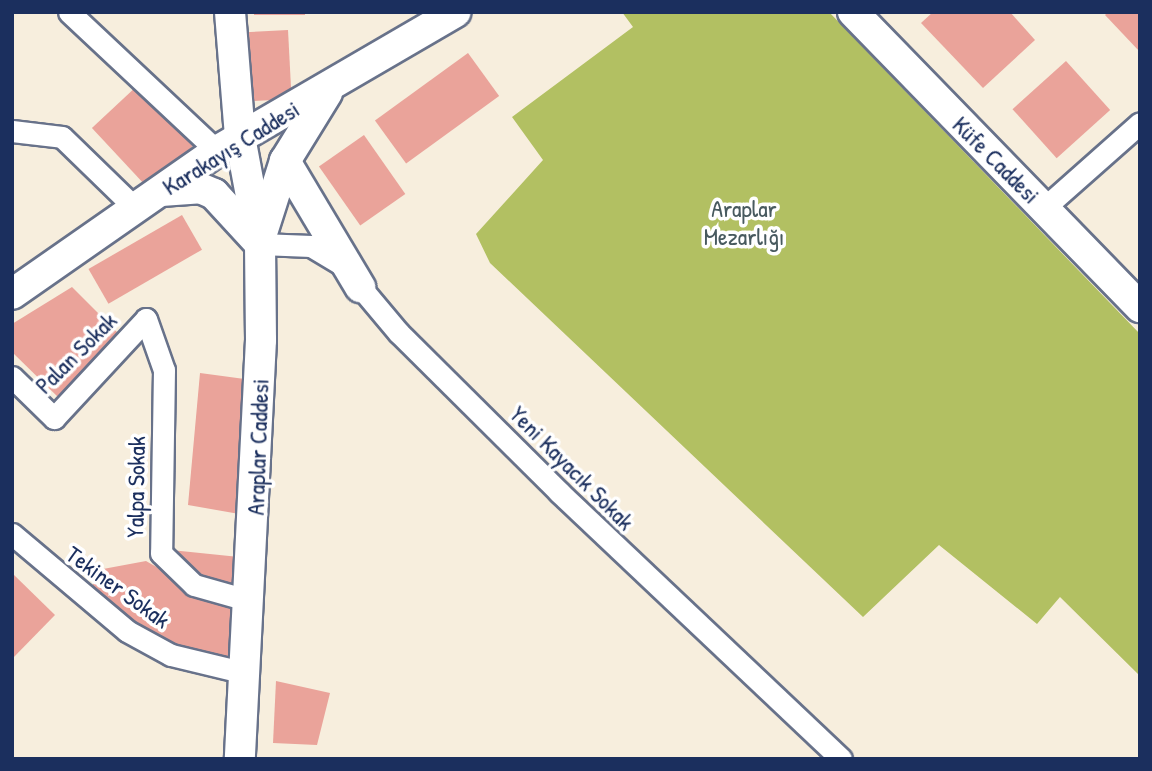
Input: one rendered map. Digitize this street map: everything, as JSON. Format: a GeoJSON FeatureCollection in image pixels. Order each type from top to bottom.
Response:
{"type":"FeatureCollection","features":[{"type":"Feature","properties":{"kind":"street"},"geometry":{"type":"LineString","coordinates":[[69,12],[229,144]]}},
{"type":"Feature","properties":{"kind":"street","name":"Araplar Caddesi"},"geometry":{"type":"LineString","coordinates":[[230,12],[229,144],[260,244],[261,402],[240,759]]}},
{"type":"Feature","properties":{"kind":"street","name":"Karakayış Caddesi"},"geometry":{"type":"LineString","coordinates":[[12,294],[229,144],[456,12]]}},
{"type":"Feature","properties":{"kind":"street","name":"Küfe Caddesi"},"geometry":{"type":"LineString","coordinates":[[853,12],[1140,307]]}},
{"type":"Feature","properties":{"kind":"street"},"geometry":{"type":"LineString","coordinates":[[260,244],[285,162],[331,87]]}},
{"type":"Feature","properties":{"kind":"street"},"geometry":{"type":"LineString","coordinates":[[1044,208],[1140,122]]}},
{"type":"Feature","properties":{"kind":"street"},"geometry":{"type":"LineString","coordinates":[[12,131],[62,137],[136,209]]}},
{"type":"Feature","properties":{"kind":"street"},"geometry":{"type":"LineString","coordinates":[[285,162],[360,287]]}},
{"type":"Feature","properties":{"kind":"street"},"geometry":{"type":"LineString","coordinates":[[161,191],[201,188],[214,194],[260,244]]}},
{"type":"Feature","properties":{"kind":"street","name":"Yeni Kayacık Sokak"},"geometry":{"type":"LineString","coordinates":[[260,244],[311,246],[341,264],[398,333],[701,632],[841,759]]}},
{"type":"Feature","properties":{"kind":"street","name":"Yalpa Sokak"},"geometry":{"type":"LineString","coordinates":[[146,319],[164,370],[161,553],[194,585],[251,601]]}},
{"type":"Feature","properties":{"kind":"street","name":"Palan Sokak"},"geometry":{"type":"LineString","coordinates":[[12,377],[54,418],[146,319]]}},
{"type":"Feature","properties":{"kind":"street","name":"Tekiner Sokak"},"geometry":{"type":"LineString","coordinates":[[12,534],[127,631],[171,655],[246,673]]}},
{"type":"Feature","properties":{"kind":"green space","name":"Araplar Mezarlığı"},"geometry":{"type":"Polygon","coordinates":[[[622,12],[829,12],[1140,334],[1140,676],[1060,597],[1037,624],[939,545],[863,617],[490,263],[476,234],[543,160],[512,117],[633,27],[622,12]]]}},
{"type":"Feature","properties":{"kind":"building"},"geometry":{"type":"Polygon","coordinates":[[[254,12],[305,12],[305,15],[254,15],[254,12]]]}},
{"type":"Feature","properties":{"kind":"building"},"geometry":{"type":"Polygon","coordinates":[[[933,12],[1010,12],[1035,40],[983,88],[921,23],[933,12]]]}},
{"type":"Feature","properties":{"kind":"building"},"geometry":{"type":"Polygon","coordinates":[[[1108,12],[1140,12],[1140,52],[1105,15],[1108,12]]]}},
{"type":"Feature","properties":{"kind":"building"},"geometry":{"type":"Polygon","coordinates":[[[288,30],[292,99],[249,101],[245,32],[288,30]]]}},
{"type":"Feature","properties":{"kind":"building"},"geometry":{"type":"Polygon","coordinates":[[[468,53],[499,96],[406,163],[375,121],[468,53]]]}},
{"type":"Feature","properties":{"kind":"building"},"geometry":{"type":"Polygon","coordinates":[[[1066,61],[1110,110],[1057,158],[1012,109],[1066,61]]]}},
{"type":"Feature","properties":{"kind":"building"},"geometry":{"type":"Polygon","coordinates":[[[138,85],[194,145],[148,188],[92,128],[138,85]]]}},
{"type":"Feature","properties":{"kind":"building"},"geometry":{"type":"Polygon","coordinates":[[[364,135],[405,194],[360,226],[319,167],[364,135]]]}},
{"type":"Feature","properties":{"kind":"building"},"geometry":{"type":"Polygon","coordinates":[[[182,215],[202,250],[108,304],[88,269],[182,215]]]}},
{"type":"Feature","properties":{"kind":"building"},"geometry":{"type":"Polygon","coordinates":[[[72,287],[121,336],[61,400],[12,352],[12,324],[72,287]]]}},
{"type":"Feature","properties":{"kind":"building"},"geometry":{"type":"Polygon","coordinates":[[[200,373],[252,380],[245,515],[188,505],[200,373]]]}},
{"type":"Feature","properties":{"kind":"building"},"geometry":{"type":"Polygon","coordinates":[[[171,550],[239,557],[238,587],[198,579],[171,550]]]}},
{"type":"Feature","properties":{"kind":"building"},"geometry":{"type":"Polygon","coordinates":[[[146,561],[234,611],[230,662],[175,649],[88,592],[103,569],[146,561]]]}},
{"type":"Feature","properties":{"kind":"building"},"geometry":{"type":"Polygon","coordinates":[[[12,573],[55,615],[12,659],[12,573]]]}},
{"type":"Feature","properties":{"kind":"building"},"geometry":{"type":"Polygon","coordinates":[[[276,681],[330,693],[317,745],[273,743],[276,681]]]}}]}
